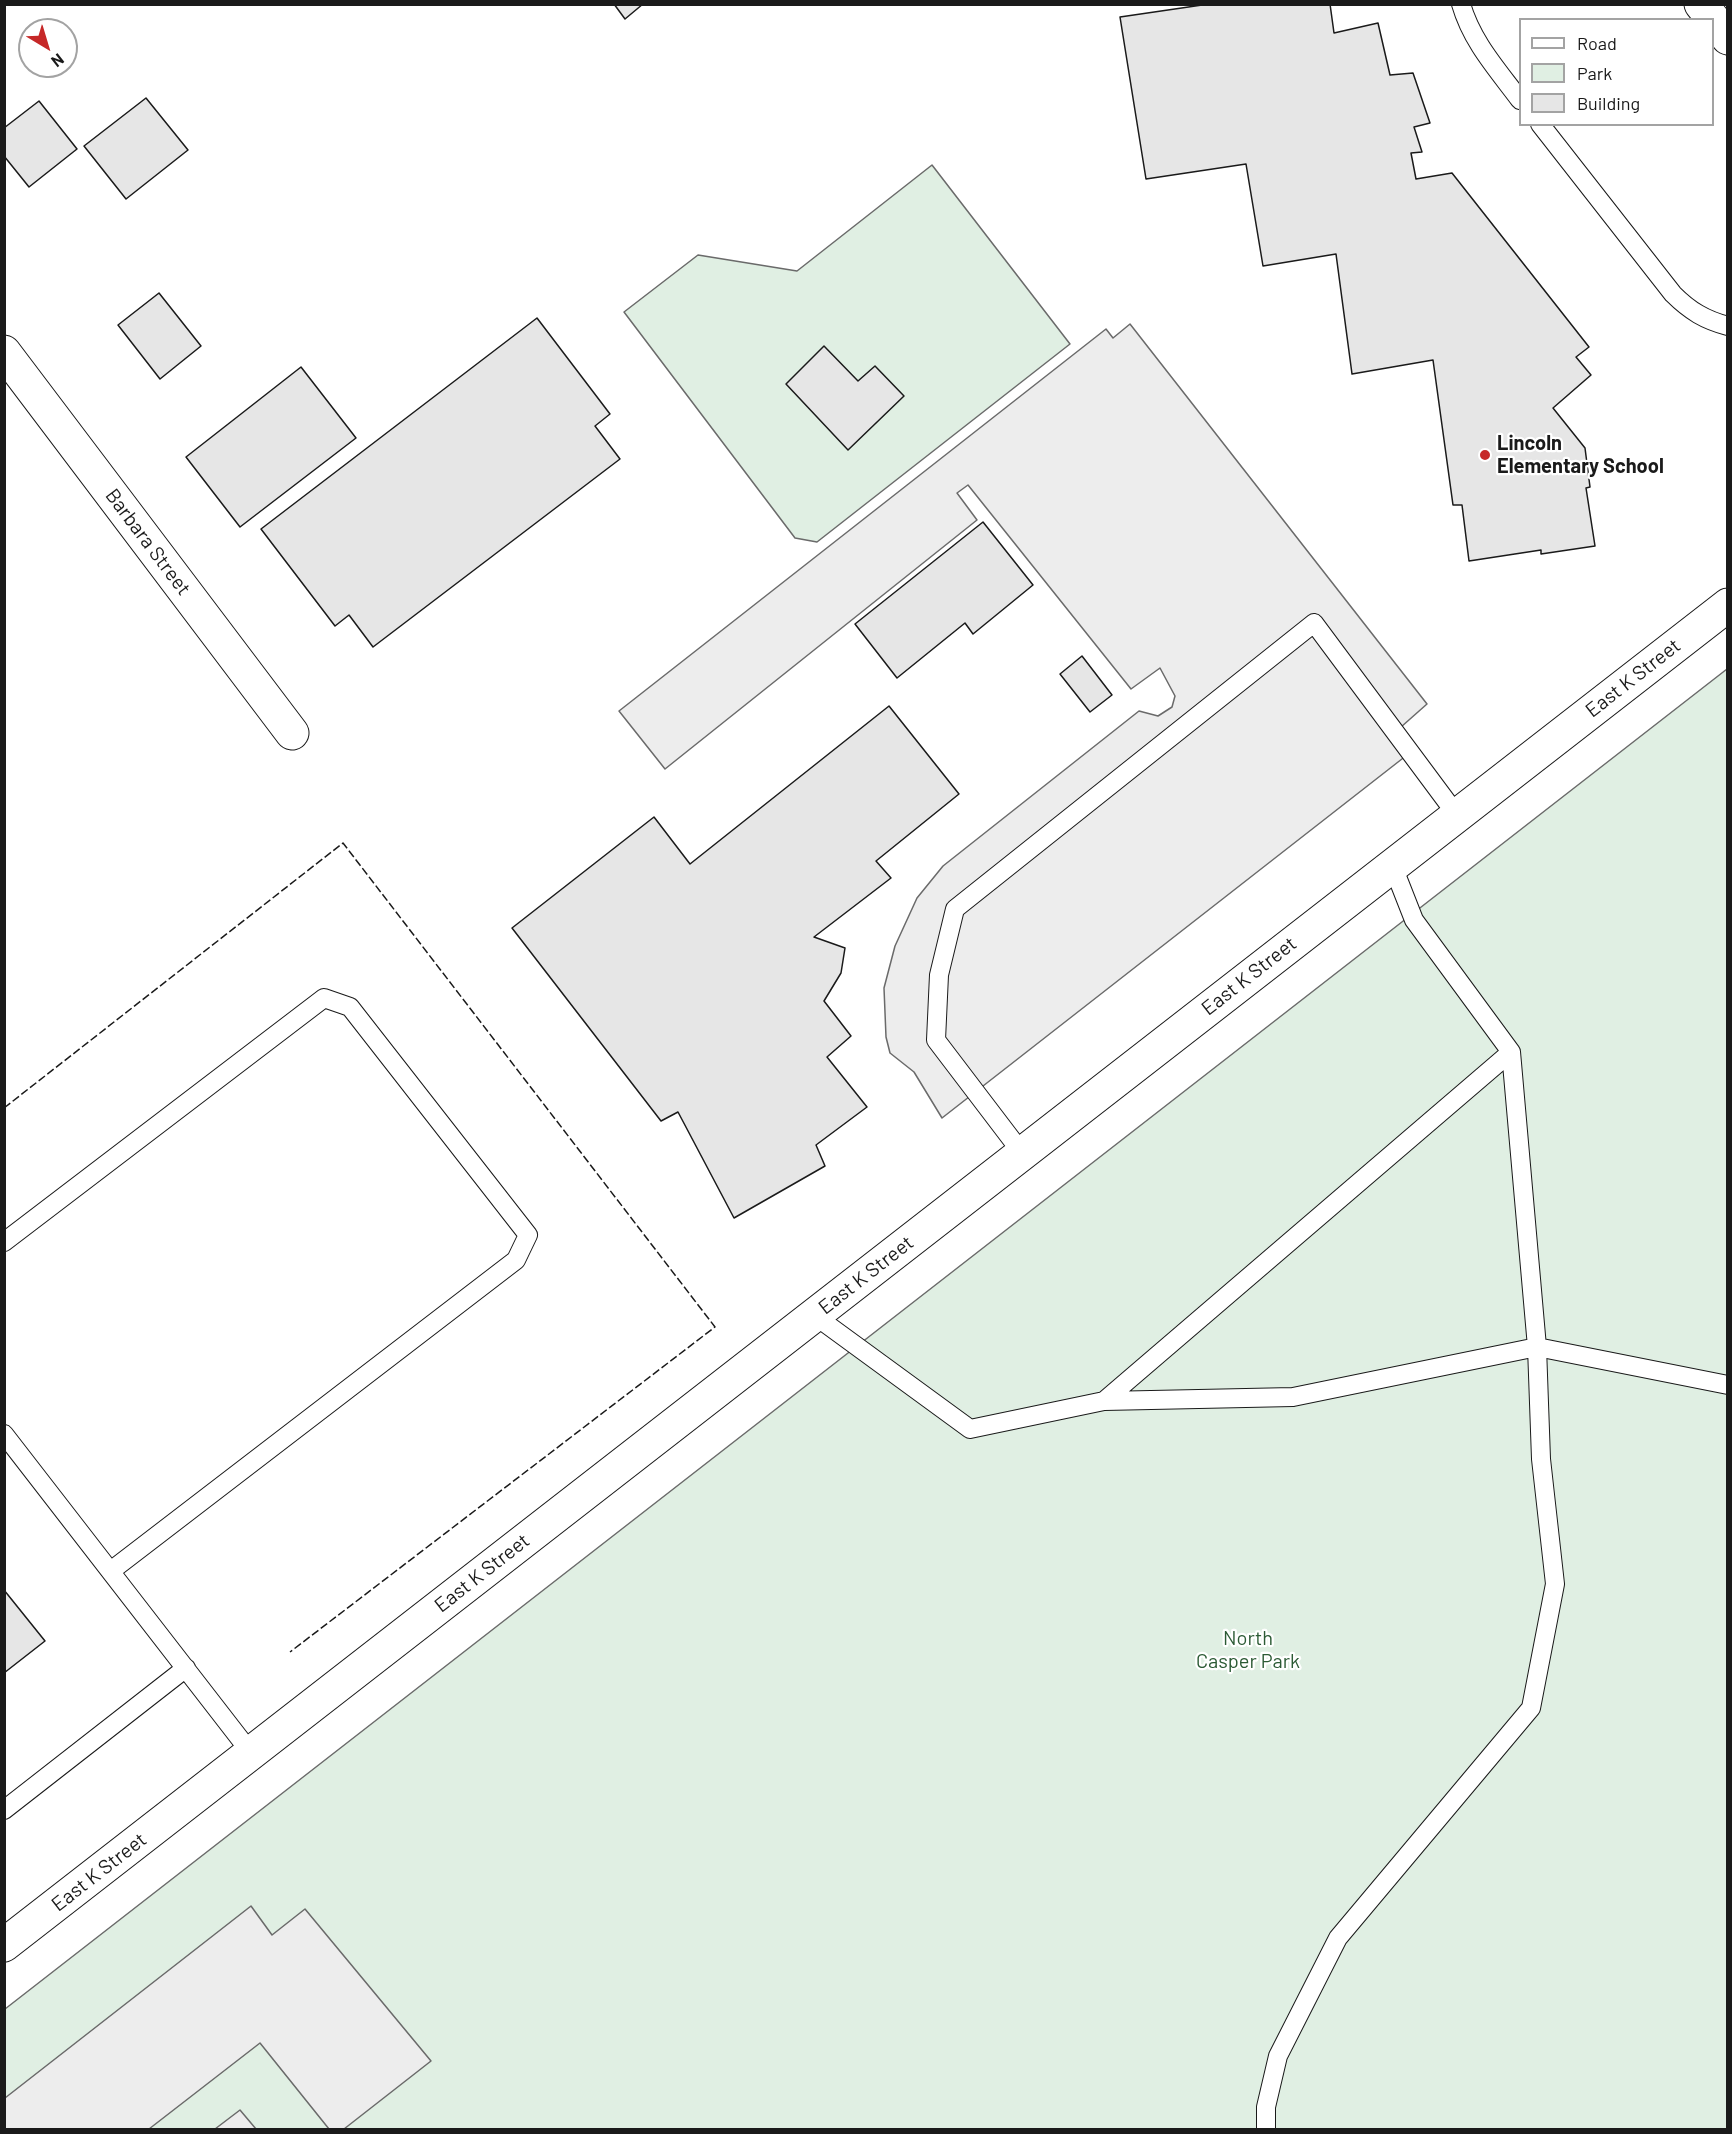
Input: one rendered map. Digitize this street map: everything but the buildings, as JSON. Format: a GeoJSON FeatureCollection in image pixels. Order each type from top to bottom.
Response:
{"type":"FeatureCollection","features":[{"type":"Feature","properties":{"kind":"street"},"geometry":{"type":"LineString","coordinates":[[1701,4],[1712,18]]}},
{"type":"Feature","properties":{"kind":"street"},"geometry":{"type":"LineString","coordinates":[[1714,20],[1728,38]]}},
{"type":"Feature","properties":{"kind":"street","name":"Barbara Street"},"geometry":{"type":"LineString","coordinates":[[4,352],[292,733]]}},
{"type":"Feature","properties":{"kind":"street","name":"East K Street"},"geometry":{"type":"LineString","coordinates":[[4,1945],[1456,814],[1728,605]]}},
{"type":"Feature","properties":{"kind":"lane"},"geometry":{"type":"LineString","coordinates":[[1461,4],[1467,26],[1479,46],[1519,97]]}},
{"type":"Feature","properties":{"kind":"lane"},"geometry":{"type":"LineString","coordinates":[[1542,126],[1673,294],[1689,310],[1709,321],[1728,326]]}},
{"type":"Feature","properties":{"kind":"lane"},"geometry":{"type":"LineString","coordinates":[[1022,1153],[936,1040],[939,975],[955,909],[1314,623],[1456,814]]}},
{"type":"Feature","properties":{"kind":"lane"},"geometry":{"type":"LineString","coordinates":[[1266,2130],[1266,2107],[1278,2056],[1338,1938],[1531,1708],[1555,1584],[1541,1459],[1537,1347],[1511,1052],[1414,920],[1392,864]]}},
{"type":"Feature","properties":{"kind":"lane"},"geometry":{"type":"LineString","coordinates":[[4,1242],[324,998],[350,1007],[528,1235],[516,1260],[112,1570]]}},
{"type":"Feature","properties":{"kind":"lane"},"geometry":{"type":"LineString","coordinates":[[1104,1401],[1511,1052]]}},
{"type":"Feature","properties":{"kind":"lane"},"geometry":{"type":"LineString","coordinates":[[814,1315],[970,1429],[1104,1401],[1293,1396],[1537,1347],[1728,1385]]}},
{"type":"Feature","properties":{"kind":"lane"},"geometry":{"type":"LineString","coordinates":[[4,1434],[112,1570],[251,1753]]}},
{"type":"Feature","properties":{"kind":"lane"},"geometry":{"type":"LineString","coordinates":[[4,1810],[186,1668]]}},
{"type":"Feature","properties":{"kind":"green space"},"geometry":{"type":"Polygon","coordinates":[[[932,165],[1070,344],[817,542],[795,538],[624,312],[698,255],[797,271],[932,165]]]}},
{"type":"Feature","properties":{"kind":"green space","name":"North Casper Park"},"geometry":{"type":"Polygon","coordinates":[[[1727,669],[1727,2129],[5,2130],[5,2009],[1727,669]]]}},
{"type":"Feature","properties":{"kind":"shaded area"},"geometry":{"type":"Polygon","coordinates":[[[1130,324],[1427,704],[1401,727],[1416,748],[942,1118],[914,1072],[890,1053],[886,1037],[884,988],[895,946],[917,898],[943,866],[1139,711],[1158,716],[1172,707],[1175,696],[1160,668],[1131,689],[968,485],[957,493],[977,520],[665,769],[619,711],[1106,329],[1113,338],[1130,324]]]}},
{"type":"Feature","properties":{"kind":"shaded area"},"geometry":{"type":"Polygon","coordinates":[[[251,1906],[272,1935],[305,1909],[431,2061],[344,2129],[329,2129],[260,2043],[149,2129],[5,2129],[5,2098],[251,1906]]]}},
{"type":"Feature","properties":{"kind":"shaded area"},"geometry":{"type":"Polygon","coordinates":[[[240,2110],[256,2129],[215,2129],[240,2110]]]}},
{"type":"Feature","properties":{"kind":"fence"},"geometry":{"type":"LineString","coordinates":[[4,1108],[343,843],[715,1327],[290,1652]]}},
{"type":"Feature","properties":{"kind":"place","name":"Lincoln Elementary School"},"geometry":{"type":"Point","coordinates":[1485,455]}}]}
